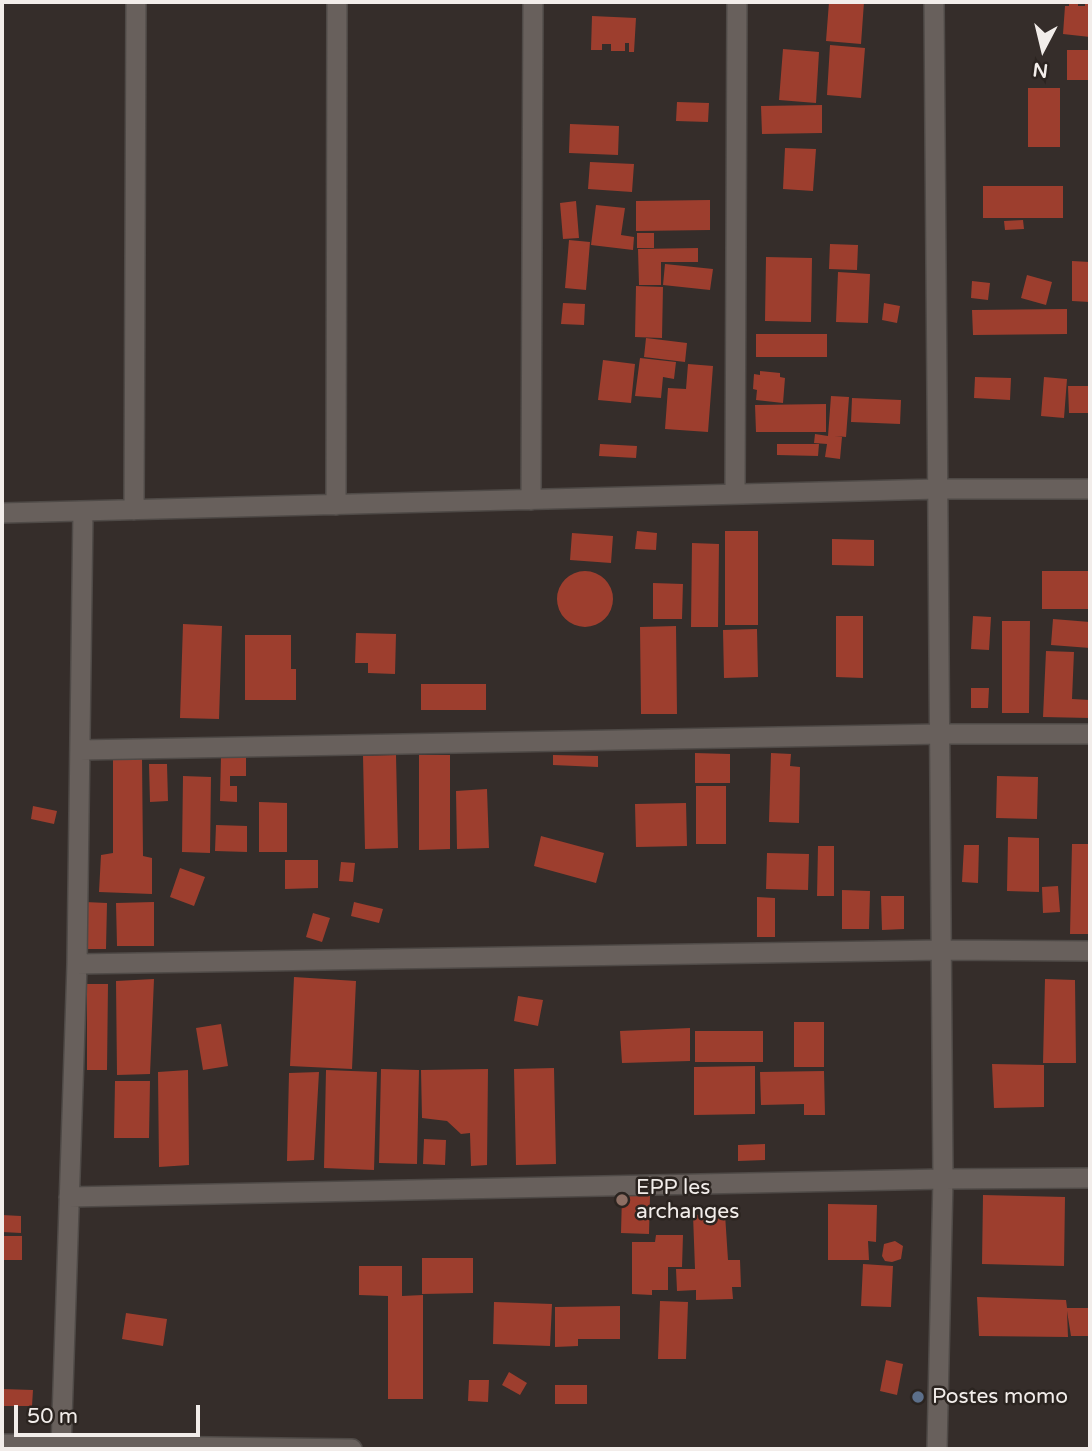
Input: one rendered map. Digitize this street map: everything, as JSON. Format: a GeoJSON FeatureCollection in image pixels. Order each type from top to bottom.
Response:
{"type":"FeatureCollection","features":[{"type":"Feature","properties":{"kind":"street"},"geometry":{"type":"LineString","coordinates":[[134,510],[136,2]]}},
{"type":"Feature","properties":{"kind":"street"},"geometry":{"type":"LineString","coordinates":[[336,505],[337,2]]}},
{"type":"Feature","properties":{"kind":"street"},"geometry":{"type":"LineString","coordinates":[[531,500],[533,2]]}},
{"type":"Feature","properties":{"kind":"street"},"geometry":{"type":"LineString","coordinates":[[735,494],[737,2]]}},
{"type":"Feature","properties":{"kind":"street"},"geometry":{"type":"LineString","coordinates":[[934,2],[943,1179],[937,1449]]}},
{"type":"Feature","properties":{"kind":"street"},"geometry":{"type":"LineString","coordinates":[[2,513],[937,489],[1090,489]]}},
{"type":"Feature","properties":{"kind":"street"},"geometry":{"type":"LineString","coordinates":[[61,1447],[77,964],[83,511]]}},
{"type":"Feature","properties":{"kind":"street"},"geometry":{"type":"LineString","coordinates":[[80,750],[940,734],[1090,734]]}},
{"type":"Feature","properties":{"kind":"street"},"geometry":{"type":"LineString","coordinates":[[77,964],[942,950],[1090,951]]}},
{"type":"Feature","properties":{"kind":"street"},"geometry":{"type":"LineString","coordinates":[[69,1197],[1090,1178]]}},
{"type":"Feature","properties":{"kind":"street"},"geometry":{"type":"LineString","coordinates":[[2,1444],[61,1447],[349,1449]]}},
{"type":"Feature","properties":{"kind":"building"},"geometry":{"type":"Polygon","coordinates":[[[829,2],[864,2],[861,44],[826,41],[829,2]]]}},
{"type":"Feature","properties":{"kind":"building"},"geometry":{"type":"Polygon","coordinates":[[[1069,2],[1078,2],[1078,6],[1085,6],[1085,2],[1090,2],[1090,37],[1063,34],[1065,6],[1069,6],[1069,2]]]}},
{"type":"Feature","properties":{"kind":"building"},"geometry":{"type":"Polygon","coordinates":[[[592,16],[636,18],[634,52],[629,52],[629,43],[625,43],[625,51],[611,51],[611,44],[602,44],[602,50],[591,50],[592,16]]]}},
{"type":"Feature","properties":{"kind":"building"},"geometry":{"type":"Polygon","coordinates":[[[830,45],[865,48],[861,98],[827,95],[830,45]]]}},
{"type":"Feature","properties":{"kind":"building"},"geometry":{"type":"Polygon","coordinates":[[[783,49],[819,52],[816,103],[779,100],[783,49]]]}},
{"type":"Feature","properties":{"kind":"building"},"geometry":{"type":"Polygon","coordinates":[[[1067,50],[1090,50],[1090,80],[1067,80],[1067,50]]]}},
{"type":"Feature","properties":{"kind":"building"},"geometry":{"type":"Polygon","coordinates":[[[1028,88],[1060,88],[1060,147],[1028,147],[1028,88]]]}},
{"type":"Feature","properties":{"kind":"building"},"geometry":{"type":"Polygon","coordinates":[[[677,102],[709,103],[708,122],[676,121],[677,102]]]}},
{"type":"Feature","properties":{"kind":"building"},"geometry":{"type":"Polygon","coordinates":[[[822,105],[822,133],[762,134],[761,106],[822,105]]]}},
{"type":"Feature","properties":{"kind":"building"},"geometry":{"type":"Polygon","coordinates":[[[570,124],[619,126],[618,155],[569,153],[570,124]]]}},
{"type":"Feature","properties":{"kind":"building"},"geometry":{"type":"Polygon","coordinates":[[[785,148],[816,149],[813,191],[783,189],[785,148]]]}},
{"type":"Feature","properties":{"kind":"building"},"geometry":{"type":"Polygon","coordinates":[[[590,162],[634,164],[632,192],[588,189],[590,162]]]}},
{"type":"Feature","properties":{"kind":"building"},"geometry":{"type":"Polygon","coordinates":[[[983,186],[1063,186],[1063,218],[983,218],[983,186]]]}},
{"type":"Feature","properties":{"kind":"building"},"geometry":{"type":"Polygon","coordinates":[[[710,200],[710,230],[636,231],[636,201],[710,200]]]}},
{"type":"Feature","properties":{"kind":"building"},"geometry":{"type":"Polygon","coordinates":[[[576,201],[579,238],[563,239],[560,203],[576,201]]]}},
{"type":"Feature","properties":{"kind":"building"},"geometry":{"type":"Polygon","coordinates":[[[596,205],[625,208],[621,235],[634,237],[633,250],[591,245],[596,205]]]}},
{"type":"Feature","properties":{"kind":"building"},"geometry":{"type":"Polygon","coordinates":[[[1023,220],[1024,229],[1005,230],[1004,221],[1023,220]]]}},
{"type":"Feature","properties":{"kind":"building"},"geometry":{"type":"Polygon","coordinates":[[[637,233],[654,233],[654,248],[637,248],[637,233]]]}},
{"type":"Feature","properties":{"kind":"building"},"geometry":{"type":"Polygon","coordinates":[[[569,240],[590,242],[586,290],[565,288],[569,240]]]}},
{"type":"Feature","properties":{"kind":"building"},"geometry":{"type":"Polygon","coordinates":[[[830,244],[858,245],[857,270],[829,269],[830,244]]]}},
{"type":"Feature","properties":{"kind":"building"},"geometry":{"type":"Polygon","coordinates":[[[698,248],[698,262],[661,262],[661,285],[639,285],[638,249],[698,248]]]}},
{"type":"Feature","properties":{"kind":"building"},"geometry":{"type":"Polygon","coordinates":[[[766,257],[812,258],[811,322],[765,321],[766,257]]]}},
{"type":"Feature","properties":{"kind":"building"},"geometry":{"type":"Polygon","coordinates":[[[1072,261],[1090,262],[1090,302],[1072,301],[1072,261]]]}},
{"type":"Feature","properties":{"kind":"building"},"geometry":{"type":"Polygon","coordinates":[[[665,264],[713,269],[710,290],[663,285],[665,264]]]}},
{"type":"Feature","properties":{"kind":"building"},"geometry":{"type":"Polygon","coordinates":[[[838,272],[870,274],[868,323],[836,322],[838,272]]]}},
{"type":"Feature","properties":{"kind":"building"},"geometry":{"type":"Polygon","coordinates":[[[1027,275],[1052,282],[1046,305],[1021,298],[1027,275]]]}},
{"type":"Feature","properties":{"kind":"building"},"geometry":{"type":"Polygon","coordinates":[[[972,281],[990,283],[988,300],[971,298],[972,281]]]}},
{"type":"Feature","properties":{"kind":"building"},"geometry":{"type":"Polygon","coordinates":[[[636,286],[663,287],[662,338],[635,337],[636,286]]]}},
{"type":"Feature","properties":{"kind":"building"},"geometry":{"type":"Polygon","coordinates":[[[563,303],[585,304],[584,325],[561,324],[563,303]]]}},
{"type":"Feature","properties":{"kind":"building"},"geometry":{"type":"Polygon","coordinates":[[[884,303],[900,306],[897,323],[882,320],[884,303]]]}},
{"type":"Feature","properties":{"kind":"building"},"geometry":{"type":"Polygon","coordinates":[[[1067,309],[1067,334],[973,335],[972,310],[1067,309]]]}},
{"type":"Feature","properties":{"kind":"building"},"geometry":{"type":"Polygon","coordinates":[[[756,334],[827,334],[827,357],[756,357],[756,334]]]}},
{"type":"Feature","properties":{"kind":"building"},"geometry":{"type":"Polygon","coordinates":[[[646,338],[687,343],[685,362],[644,357],[646,338]]]}},
{"type":"Feature","properties":{"kind":"building"},"geometry":{"type":"Polygon","coordinates":[[[640,358],[676,362],[674,379],[663,377],[661,398],[635,396],[640,358]]]}},
{"type":"Feature","properties":{"kind":"building"},"geometry":{"type":"Polygon","coordinates":[[[603,360],[635,364],[631,403],[598,400],[603,360]]]}},
{"type":"Feature","properties":{"kind":"building"},"geometry":{"type":"Polygon","coordinates":[[[688,364],[713,366],[708,432],[665,429],[668,388],[686,389],[688,364]]]}},
{"type":"Feature","properties":{"kind":"building"},"geometry":{"type":"Polygon","coordinates":[[[760,371],[780,373],[780,377],[785,378],[783,403],[756,400],[757,390],[753,389],[754,374],[760,375],[760,371]]]}},
{"type":"Feature","properties":{"kind":"building"},"geometry":{"type":"Polygon","coordinates":[[[975,377],[1011,378],[1010,400],[974,398],[975,377]]]}},
{"type":"Feature","properties":{"kind":"building"},"geometry":{"type":"Polygon","coordinates":[[[1044,377],[1067,379],[1064,418],[1041,416],[1044,377]]]}},
{"type":"Feature","properties":{"kind":"building"},"geometry":{"type":"Polygon","coordinates":[[[1068,386],[1090,386],[1090,413],[1069,413],[1068,386]]]}},
{"type":"Feature","properties":{"kind":"building"},"geometry":{"type":"Polygon","coordinates":[[[831,396],[849,397],[846,437],[835,436],[842,437],[840,459],[825,457],[827,444],[814,443],[815,434],[828,436],[831,396]]]}},
{"type":"Feature","properties":{"kind":"building"},"geometry":{"type":"Polygon","coordinates":[[[852,398],[901,400],[900,424],[851,422],[852,398]]]}},
{"type":"Feature","properties":{"kind":"building"},"geometry":{"type":"Polygon","coordinates":[[[826,404],[826,432],[756,432],[755,405],[826,404]]]}},
{"type":"Feature","properties":{"kind":"building"},"geometry":{"type":"Polygon","coordinates":[[[600,444],[637,446],[636,458],[599,456],[600,444]]]}},
{"type":"Feature","properties":{"kind":"building"},"geometry":{"type":"Polygon","coordinates":[[[777,444],[819,444],[818,456],[777,455],[777,444]]]}},
{"type":"Feature","properties":{"kind":"building"},"geometry":{"type":"Polygon","coordinates":[[[637,531],[657,533],[656,550],[635,549],[637,531]]]}},
{"type":"Feature","properties":{"kind":"building"},"geometry":{"type":"Polygon","coordinates":[[[725,531],[758,531],[758,625],[725,625],[725,531]]]}},
{"type":"Feature","properties":{"kind":"building"},"geometry":{"type":"Polygon","coordinates":[[[572,533],[613,536],[611,563],[570,560],[572,533]]]}},
{"type":"Feature","properties":{"kind":"building"},"geometry":{"type":"Polygon","coordinates":[[[832,539],[874,540],[874,566],[832,565],[832,539]]]}},
{"type":"Feature","properties":{"kind":"building"},"geometry":{"type":"Polygon","coordinates":[[[692,543],[719,544],[718,627],[691,627],[692,543]]]}},
{"type":"Feature","properties":{"kind":"building"},"geometry":{"type":"Polygon","coordinates":[[[585,571],[596,573],[605,579],[611,588],[611,610],[605,619],[596,625],[585,627],[574,625],[565,619],[559,610],[557,599],[559,588],[565,579],[574,573],[585,571]]]}},
{"type":"Feature","properties":{"kind":"building"},"geometry":{"type":"Polygon","coordinates":[[[1042,571],[1090,571],[1090,609],[1042,609],[1042,571]]]}},
{"type":"Feature","properties":{"kind":"building"},"geometry":{"type":"Polygon","coordinates":[[[653,583],[683,584],[682,619],[653,619],[653,583]]]}},
{"type":"Feature","properties":{"kind":"building"},"geometry":{"type":"Polygon","coordinates":[[[836,616],[863,616],[863,678],[836,677],[836,616]]]}},
{"type":"Feature","properties":{"kind":"building"},"geometry":{"type":"Polygon","coordinates":[[[973,616],[991,617],[989,650],[971,649],[973,616]]]}},
{"type":"Feature","properties":{"kind":"building"},"geometry":{"type":"Polygon","coordinates":[[[1053,619],[1090,622],[1090,648],[1051,645],[1053,619]]]}},
{"type":"Feature","properties":{"kind":"building"},"geometry":{"type":"Polygon","coordinates":[[[1002,621],[1030,621],[1029,713],[1002,713],[1002,621]]]}},
{"type":"Feature","properties":{"kind":"building"},"geometry":{"type":"Polygon","coordinates":[[[183,624],[222,626],[219,719],[180,718],[183,624]]]}},
{"type":"Feature","properties":{"kind":"building"},"geometry":{"type":"Polygon","coordinates":[[[676,626],[677,714],[641,714],[640,627],[676,626]]]}},
{"type":"Feature","properties":{"kind":"building"},"geometry":{"type":"Polygon","coordinates":[[[757,629],[758,677],[724,678],[723,630],[757,629]]]}},
{"type":"Feature","properties":{"kind":"building"},"geometry":{"type":"Polygon","coordinates":[[[356,633],[396,634],[395,674],[368,673],[368,663],[355,663],[356,633]]]}},
{"type":"Feature","properties":{"kind":"building"},"geometry":{"type":"Polygon","coordinates":[[[245,635],[291,635],[291,669],[296,669],[296,700],[245,700],[245,635]]]}},
{"type":"Feature","properties":{"kind":"building"},"geometry":{"type":"Polygon","coordinates":[[[1046,651],[1074,652],[1072,699],[1090,700],[1090,718],[1043,717],[1046,651]]]}},
{"type":"Feature","properties":{"kind":"building"},"geometry":{"type":"Polygon","coordinates":[[[421,684],[486,684],[486,710],[421,710],[421,684]]]}},
{"type":"Feature","properties":{"kind":"building"},"geometry":{"type":"Polygon","coordinates":[[[971,688],[989,688],[988,708],[971,708],[971,688]]]}},
{"type":"Feature","properties":{"kind":"building"},"geometry":{"type":"Polygon","coordinates":[[[695,753],[730,754],[730,783],[695,783],[695,753]]]}},
{"type":"Feature","properties":{"kind":"building"},"geometry":{"type":"Polygon","coordinates":[[[771,753],[791,754],[790,766],[800,767],[799,823],[769,822],[771,753]]]}},
{"type":"Feature","properties":{"kind":"building"},"geometry":{"type":"Polygon","coordinates":[[[396,755],[398,848],[365,849],[363,756],[396,755]]]}},
{"type":"Feature","properties":{"kind":"building"},"geometry":{"type":"Polygon","coordinates":[[[419,755],[450,755],[450,849],[419,850],[419,755]]]}},
{"type":"Feature","properties":{"kind":"building"},"geometry":{"type":"Polygon","coordinates":[[[553,755],[598,756],[598,767],[553,765],[553,755]]]}},
{"type":"Feature","properties":{"kind":"building"},"geometry":{"type":"Polygon","coordinates":[[[221,756],[246,757],[246,776],[230,776],[230,786],[237,786],[237,802],[220,801],[221,756]]]}},
{"type":"Feature","properties":{"kind":"building"},"geometry":{"type":"Polygon","coordinates":[[[142,758],[143,856],[152,858],[152,894],[99,892],[101,855],[113,853],[113,760],[142,758]]]}},
{"type":"Feature","properties":{"kind":"building"},"geometry":{"type":"Polygon","coordinates":[[[149,764],[167,764],[168,801],[150,802],[149,764]]]}},
{"type":"Feature","properties":{"kind":"building"},"geometry":{"type":"Polygon","coordinates":[[[183,776],[211,777],[210,853],[182,852],[183,776]]]}},
{"type":"Feature","properties":{"kind":"building"},"geometry":{"type":"Polygon","coordinates":[[[997,776],[1038,777],[1037,819],[996,818],[997,776]]]}},
{"type":"Feature","properties":{"kind":"building"},"geometry":{"type":"Polygon","coordinates":[[[696,786],[726,786],[726,844],[696,844],[696,786]]]}},
{"type":"Feature","properties":{"kind":"building"},"geometry":{"type":"Polygon","coordinates":[[[487,789],[489,848],[457,849],[456,791],[487,789]]]}},
{"type":"Feature","properties":{"kind":"building"},"geometry":{"type":"Polygon","coordinates":[[[259,802],[287,803],[287,852],[259,852],[259,802]]]}},
{"type":"Feature","properties":{"kind":"building"},"geometry":{"type":"Polygon","coordinates":[[[686,803],[687,846],[636,847],[635,804],[686,803]]]}},
{"type":"Feature","properties":{"kind":"building"},"geometry":{"type":"Polygon","coordinates":[[[33,806],[57,811],[54,824],[31,819],[33,806]]]}},
{"type":"Feature","properties":{"kind":"building"},"geometry":{"type":"Polygon","coordinates":[[[216,825],[247,826],[247,852],[215,851],[216,825]]]}},
{"type":"Feature","properties":{"kind":"building"},"geometry":{"type":"Polygon","coordinates":[[[541,836],[604,853],[596,883],[534,866],[541,836]]]}},
{"type":"Feature","properties":{"kind":"building"},"geometry":{"type":"Polygon","coordinates":[[[1008,837],[1039,838],[1039,892],[1007,891],[1008,837]]]}},
{"type":"Feature","properties":{"kind":"building"},"geometry":{"type":"Polygon","coordinates":[[[1072,844],[1090,844],[1090,934],[1070,934],[1072,844]]]}},
{"type":"Feature","properties":{"kind":"building"},"geometry":{"type":"Polygon","coordinates":[[[964,845],[979,845],[978,883],[962,882],[964,845]]]}},
{"type":"Feature","properties":{"kind":"building"},"geometry":{"type":"Polygon","coordinates":[[[818,846],[834,846],[834,896],[817,896],[818,846]]]}},
{"type":"Feature","properties":{"kind":"building"},"geometry":{"type":"Polygon","coordinates":[[[767,853],[809,854],[808,890],[766,889],[767,853]]]}},
{"type":"Feature","properties":{"kind":"building"},"geometry":{"type":"Polygon","coordinates":[[[285,860],[318,860],[318,888],[285,889],[285,860]]]}},
{"type":"Feature","properties":{"kind":"building"},"geometry":{"type":"Polygon","coordinates":[[[341,862],[355,863],[353,882],[339,881],[341,862]]]}},
{"type":"Feature","properties":{"kind":"building"},"geometry":{"type":"Polygon","coordinates":[[[180,868],[205,877],[194,906],[170,897],[180,868]]]}},
{"type":"Feature","properties":{"kind":"building"},"geometry":{"type":"Polygon","coordinates":[[[1058,886],[1060,912],[1043,913],[1042,887],[1058,886]]]}},
{"type":"Feature","properties":{"kind":"building"},"geometry":{"type":"Polygon","coordinates":[[[842,890],[870,891],[869,929],[842,929],[842,890]]]}},
{"type":"Feature","properties":{"kind":"building"},"geometry":{"type":"Polygon","coordinates":[[[881,896],[904,896],[904,929],[882,930],[881,896]]]}},
{"type":"Feature","properties":{"kind":"building"},"geometry":{"type":"Polygon","coordinates":[[[757,897],[775,898],[775,937],[757,937],[757,897]]]}},
{"type":"Feature","properties":{"kind":"building"},"geometry":{"type":"Polygon","coordinates":[[[85,902],[107,903],[106,949],[84,949],[85,902]]]}},
{"type":"Feature","properties":{"kind":"building"},"geometry":{"type":"Polygon","coordinates":[[[154,902],[154,946],[117,946],[116,903],[154,902]]]}},
{"type":"Feature","properties":{"kind":"building"},"geometry":{"type":"Polygon","coordinates":[[[354,902],[383,909],[379,923],[351,916],[354,902]]]}},
{"type":"Feature","properties":{"kind":"building"},"geometry":{"type":"Polygon","coordinates":[[[313,913],[330,918],[322,942],[306,937],[313,913]]]}},
{"type":"Feature","properties":{"kind":"building"},"geometry":{"type":"Polygon","coordinates":[[[294,977],[356,981],[352,1069],[290,1066],[294,977]]]}},
{"type":"Feature","properties":{"kind":"building"},"geometry":{"type":"Polygon","coordinates":[[[154,979],[150,1074],[117,1075],[116,981],[154,979]]]}},
{"type":"Feature","properties":{"kind":"building"},"geometry":{"type":"Polygon","coordinates":[[[1045,979],[1075,980],[1076,1063],[1043,1063],[1045,979]]]}},
{"type":"Feature","properties":{"kind":"building"},"geometry":{"type":"Polygon","coordinates":[[[87,984],[108,984],[107,1070],[87,1070],[87,984]]]}},
{"type":"Feature","properties":{"kind":"building"},"geometry":{"type":"Polygon","coordinates":[[[518,996],[543,1000],[538,1026],[514,1021],[518,996]]]}},
{"type":"Feature","properties":{"kind":"building"},"geometry":{"type":"Polygon","coordinates":[[[794,1022],[824,1022],[824,1067],[794,1067],[794,1022]]]}},
{"type":"Feature","properties":{"kind":"building"},"geometry":{"type":"Polygon","coordinates":[[[221,1024],[228,1066],[203,1070],[196,1028],[221,1024]]]}},
{"type":"Feature","properties":{"kind":"building"},"geometry":{"type":"Polygon","coordinates":[[[690,1028],[690,1061],[622,1063],[620,1031],[690,1028]]]}},
{"type":"Feature","properties":{"kind":"building"},"geometry":{"type":"Polygon","coordinates":[[[695,1031],[763,1031],[763,1062],[695,1062],[695,1031]]]}},
{"type":"Feature","properties":{"kind":"building"},"geometry":{"type":"Polygon","coordinates":[[[992,1064],[1044,1065],[1044,1107],[994,1108],[992,1064]]]}},
{"type":"Feature","properties":{"kind":"building"},"geometry":{"type":"Polygon","coordinates":[[[755,1066],[755,1114],[694,1115],[694,1067],[755,1066]]]}},
{"type":"Feature","properties":{"kind":"building"},"geometry":{"type":"Polygon","coordinates":[[[554,1068],[556,1164],[516,1165],[514,1069],[554,1068]]]}},
{"type":"Feature","properties":{"kind":"building"},"geometry":{"type":"Polygon","coordinates":[[[381,1069],[419,1070],[417,1164],[379,1163],[381,1069]]]}},
{"type":"Feature","properties":{"kind":"building"},"geometry":{"type":"Polygon","coordinates":[[[488,1069],[487,1165],[471,1166],[470,1133],[461,1134],[447,1121],[422,1118],[421,1070],[488,1069]]]}},
{"type":"Feature","properties":{"kind":"building"},"geometry":{"type":"Polygon","coordinates":[[[188,1070],[189,1165],[159,1167],[158,1072],[188,1070]]]}},
{"type":"Feature","properties":{"kind":"building"},"geometry":{"type":"Polygon","coordinates":[[[326,1070],[377,1072],[374,1170],[324,1168],[326,1070]]]}},
{"type":"Feature","properties":{"kind":"building"},"geometry":{"type":"Polygon","coordinates":[[[824,1071],[825,1115],[804,1115],[804,1104],[761,1105],[760,1072],[824,1071]]]}},
{"type":"Feature","properties":{"kind":"building"},"geometry":{"type":"Polygon","coordinates":[[[319,1072],[314,1160],[287,1161],[289,1073],[319,1072]]]}},
{"type":"Feature","properties":{"kind":"building"},"geometry":{"type":"Polygon","coordinates":[[[115,1081],[150,1081],[149,1138],[114,1138],[115,1081]]]}},
{"type":"Feature","properties":{"kind":"building"},"geometry":{"type":"Polygon","coordinates":[[[424,1139],[446,1140],[445,1165],[423,1164],[424,1139]]]}},
{"type":"Feature","properties":{"kind":"building"},"geometry":{"type":"Polygon","coordinates":[[[765,1144],[765,1160],[738,1161],[738,1145],[765,1144]]]}},
{"type":"Feature","properties":{"kind":"building"},"geometry":{"type":"Polygon","coordinates":[[[622,1195],[650,1196],[649,1234],[621,1233],[622,1195]]]}},
{"type":"Feature","properties":{"kind":"building"},"geometry":{"type":"Polygon","coordinates":[[[983,1195],[1065,1197],[1064,1266],[982,1264],[983,1195]]]}},
{"type":"Feature","properties":{"kind":"building"},"geometry":{"type":"Polygon","coordinates":[[[828,1204],[877,1205],[876,1242],[868,1241],[869,1260],[828,1260],[828,1204]]]}},
{"type":"Feature","properties":{"kind":"building"},"geometry":{"type":"Polygon","coordinates":[[[725,1214],[728,1260],[740,1260],[741,1287],[732,1287],[733,1299],[696,1300],[696,1290],[677,1291],[676,1269],[695,1269],[693,1215],[725,1214]]]}},
{"type":"Feature","properties":{"kind":"building"},"geometry":{"type":"Polygon","coordinates":[[[2,1215],[21,1216],[21,1233],[2,1232],[2,1215]]]}},
{"type":"Feature","properties":{"kind":"building"},"geometry":{"type":"Polygon","coordinates":[[[656,1235],[683,1235],[682,1267],[668,1267],[668,1290],[652,1290],[652,1295],[632,1294],[632,1242],[655,1242],[656,1235]]]}},
{"type":"Feature","properties":{"kind":"building"},"geometry":{"type":"Polygon","coordinates":[[[2,1236],[22,1236],[22,1260],[2,1260],[2,1236]]]}},
{"type":"Feature","properties":{"kind":"building"},"geometry":{"type":"Polygon","coordinates":[[[895,1241],[903,1246],[901,1259],[885,1261],[882,1256],[884,1244],[895,1241]]]}},
{"type":"Feature","properties":{"kind":"building"},"geometry":{"type":"Polygon","coordinates":[[[422,1258],[473,1258],[473,1293],[422,1294],[422,1258]]]}},
{"type":"Feature","properties":{"kind":"building"},"geometry":{"type":"Polygon","coordinates":[[[863,1264],[893,1266],[891,1307],[861,1306],[863,1264]]]}},
{"type":"Feature","properties":{"kind":"building"},"geometry":{"type":"Polygon","coordinates":[[[359,1266],[402,1266],[402,1296],[423,1295],[423,1399],[388,1399],[388,1296],[359,1295],[359,1266]]]}},
{"type":"Feature","properties":{"kind":"building"},"geometry":{"type":"Polygon","coordinates":[[[977,1297],[1066,1300],[1067,1308],[1090,1308],[1090,1336],[1071,1336],[1067,1311],[1068,1337],[979,1336],[977,1297]]]}},
{"type":"Feature","properties":{"kind":"building"},"geometry":{"type":"Polygon","coordinates":[[[660,1301],[688,1302],[686,1359],[658,1359],[660,1301]]]}},
{"type":"Feature","properties":{"kind":"building"},"geometry":{"type":"Polygon","coordinates":[[[494,1302],[552,1304],[550,1346],[493,1344],[494,1302]]]}},
{"type":"Feature","properties":{"kind":"building"},"geometry":{"type":"Polygon","coordinates":[[[620,1306],[620,1339],[578,1339],[578,1346],[555,1347],[555,1307],[620,1306]]]}},
{"type":"Feature","properties":{"kind":"building"},"geometry":{"type":"Polygon","coordinates":[[[126,1313],[167,1319],[163,1346],[122,1339],[126,1313]]]}},
{"type":"Feature","properties":{"kind":"building"},"geometry":{"type":"Polygon","coordinates":[[[886,1360],[903,1364],[897,1395],[880,1391],[886,1360]]]}},
{"type":"Feature","properties":{"kind":"building"},"geometry":{"type":"Polygon","coordinates":[[[509,1372],[527,1383],[520,1395],[502,1385],[509,1372]]]}},
{"type":"Feature","properties":{"kind":"building"},"geometry":{"type":"Polygon","coordinates":[[[469,1380],[489,1380],[488,1402],[468,1401],[469,1380]]]}},
{"type":"Feature","properties":{"kind":"building"},"geometry":{"type":"Polygon","coordinates":[[[555,1385],[587,1385],[587,1404],[555,1404],[555,1385]]]}},
{"type":"Feature","properties":{"kind":"building"},"geometry":{"type":"Polygon","coordinates":[[[2,1389],[33,1390],[32,1406],[2,1406],[2,1389]]]}},
{"type":"Feature","properties":{"kind":"place","name":"EPP les archanges"},"geometry":{"type":"Point","coordinates":[622,1200]}},
{"type":"Feature","properties":{"kind":"place","name":"Postes momo"},"geometry":{"type":"Point","coordinates":[918,1397]}}]}
